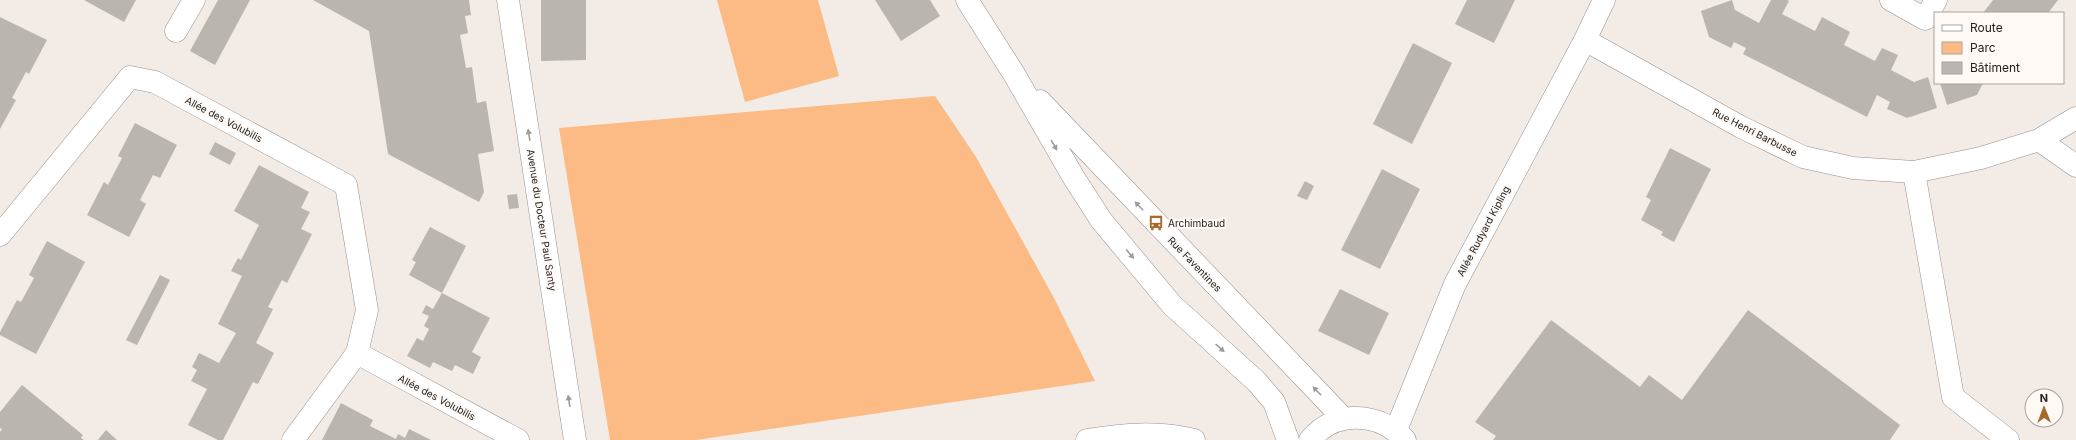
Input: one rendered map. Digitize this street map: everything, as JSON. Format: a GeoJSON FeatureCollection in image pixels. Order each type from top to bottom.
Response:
{"type":"FeatureCollection","features":[{"type":"Feature","properties":{"kind":"street"},"geometry":{"type":"LineString","coordinates":[[176,31],[194,0]]}},
{"type":"Feature","properties":{"kind":"street","name":"Avenue du Docteur Paul Santy"},"geometry":{"type":"LineString","coordinates":[[508,0],[575,440]]}},
{"type":"Feature","properties":{"kind":"street","name":"Rue Faventines"},"geometry":{"type":"LineString","coordinates":[[967,0],[1014,74],[1074,178],[1101,220],[1172,305],[1258,382],[1274,402],[1288,440]]}},
{"type":"Feature","properties":{"kind":"street","name":"Allée Rudyard Kipling"},"geometry":{"type":"LineString","coordinates":[[1400,435],[1455,284],[1585,40],[1604,0]]}},
{"type":"Feature","properties":{"kind":"street"},"geometry":{"type":"LineString","coordinates":[[1891,0],[1925,19],[1936,0]]}},
{"type":"Feature","properties":{"kind":"street","name":"Rue Henri Barbusse"},"geometry":{"type":"LineString","coordinates":[[1585,40],[1741,127],[1803,157],[1853,168],[1914,172],[1981,158],[2039,140],[2076,118]]}},
{"type":"Feature","properties":{"kind":"street","name":"Rue Faventines"},"geometry":{"type":"LineString","coordinates":[[1014,74],[1344,419]]}},
{"type":"Feature","properties":{"kind":"street","name":"Allée des Volubilis"},"geometry":{"type":"LineString","coordinates":[[0,235],[130,77],[155,82],[346,185],[367,310],[357,353],[293,440]]}},
{"type":"Feature","properties":{"kind":"street"},"geometry":{"type":"LineString","coordinates":[[2039,140],[2076,166]]}},
{"type":"Feature","properties":{"kind":"street"},"geometry":{"type":"LineString","coordinates":[[1914,172],[1953,397],[2008,440]]}},
{"type":"Feature","properties":{"kind":"street","name":"Allée des Volubilis"},"geometry":{"type":"LineString","coordinates":[[357,353],[518,440]]}},
{"type":"Feature","properties":{"kind":"street"},"geometry":{"type":"LineString","coordinates":[[1310,440],[1315,434],[1329,425],[1344,419],[1363,418],[1382,422],[1400,435]]}},
{"type":"Feature","properties":{"kind":"street"},"geometry":{"type":"LineString","coordinates":[[1087,440],[1119,434],[1172,434],[1194,440]]}},
{"type":"Feature","properties":{"kind":"green space"},"geometry":{"type":"Polygon","coordinates":[[[717,0],[818,0],[839,76],[745,102],[717,0]]]}},
{"type":"Feature","properties":{"kind":"green space"},"geometry":{"type":"Polygon","coordinates":[[[935,96],[976,157],[1054,298],[1095,381],[696,440],[610,440],[559,128],[935,96]]]}},
{"type":"Feature","properties":{"kind":"building"},"geometry":{"type":"Polygon","coordinates":[[[84,0],[136,0],[124,22],[84,0]]]}},
{"type":"Feature","properties":{"kind":"building"},"geometry":{"type":"Polygon","coordinates":[[[218,0],[250,0],[215,65],[190,51],[218,0]]]}},
{"type":"Feature","properties":{"kind":"building"},"geometry":{"type":"Polygon","coordinates":[[[313,0],[469,0],[471,15],[465,16],[468,33],[460,35],[466,68],[472,67],[477,103],[486,101],[494,151],[478,154],[484,192],[479,202],[388,154],[369,31],[313,0]]]}},
{"type":"Feature","properties":{"kind":"building"},"geometry":{"type":"Polygon","coordinates":[[[541,0],[586,0],[586,60],[541,61],[541,0]]]}},
{"type":"Feature","properties":{"kind":"building"},"geometry":{"type":"Polygon","coordinates":[[[875,0],[930,0],[940,16],[901,41],[875,0]]]}},
{"type":"Feature","properties":{"kind":"building"},"geometry":{"type":"Polygon","coordinates":[[[1467,0],[1515,0],[1494,43],[1455,24],[1467,0]]]}},
{"type":"Feature","properties":{"kind":"building"},"geometry":{"type":"Polygon","coordinates":[[[1732,0],[1735,10],[1759,23],[1771,0],[1787,0],[1789,1],[1782,14],[1815,31],[1822,17],[1850,32],[1844,45],[1875,61],[1882,48],[1898,55],[1891,70],[1914,82],[1928,77],[1937,108],[1907,118],[1887,109],[1890,102],[1877,95],[1867,117],[1743,54],[1746,48],[1734,42],[1731,48],[1709,37],[1701,11],[1732,0]]]}},
{"type":"Feature","properties":{"kind":"building"},"geometry":{"type":"Polygon","coordinates":[[[1993,0],[2058,0],[2049,12],[1984,12],[1993,0]]]}},
{"type":"Feature","properties":{"kind":"building"},"geometry":{"type":"Polygon","coordinates":[[[0,17],[47,40],[29,74],[26,72],[12,98],[16,100],[0,129],[0,17]]]}},
{"type":"Feature","properties":{"kind":"building"},"geometry":{"type":"Polygon","coordinates":[[[1413,43],[1452,63],[1412,144],[1373,124],[1413,43]]]}},
{"type":"Feature","properties":{"kind":"building"},"geometry":{"type":"Polygon","coordinates":[[[1940,84],[1982,84],[1977,95],[1947,105],[1940,84]]]}},
{"type":"Feature","properties":{"kind":"building"},"geometry":{"type":"Polygon","coordinates":[[[135,123],[177,145],[160,178],[153,175],[140,200],[146,204],[129,237],[87,215],[104,182],[108,185],[122,158],[118,156],[135,123]]]}},
{"type":"Feature","properties":{"kind":"building"},"geometry":{"type":"Polygon","coordinates":[[[215,142],[236,153],[230,165],[209,154],[215,142]]]}},
{"type":"Feature","properties":{"kind":"building"},"geometry":{"type":"Polygon","coordinates":[[[1670,148],[1711,169],[1674,242],[1661,235],[1663,232],[1641,220],[1651,200],[1646,197],[1670,148]]]}},
{"type":"Feature","properties":{"kind":"building"},"geometry":{"type":"Polygon","coordinates":[[[259,165],[309,192],[301,208],[310,212],[301,229],[312,234],[287,283],[282,280],[268,307],[273,309],[256,343],[274,353],[258,384],[253,382],[223,440],[218,440],[188,425],[207,389],[191,381],[197,370],[192,367],[199,353],[219,363],[236,333],[218,324],[242,276],[231,271],[238,258],[241,260],[259,225],[234,211],[259,165]]]}},
{"type":"Feature","properties":{"kind":"building"},"geometry":{"type":"Polygon","coordinates":[[[1382,169],[1420,189],[1380,269],[1341,250],[1382,169]]]}},
{"type":"Feature","properties":{"kind":"building"},"geometry":{"type":"Polygon","coordinates":[[[1305,181],[1314,186],[1307,200],[1297,196],[1305,181]]]}},
{"type":"Feature","properties":{"kind":"building"},"geometry":{"type":"Polygon","coordinates":[[[517,194],[519,208],[509,209],[507,195],[517,194]]]}},
{"type":"Feature","properties":{"kind":"building"},"geometry":{"type":"Polygon","coordinates":[[[430,227],[466,246],[442,293],[409,275],[416,262],[412,260],[430,227]]]}},
{"type":"Feature","properties":{"kind":"building"},"geometry":{"type":"Polygon","coordinates":[[[47,241],[85,262],[36,354],[0,335],[0,332],[17,300],[21,302],[34,278],[29,275],[47,241]]]}},
{"type":"Feature","properties":{"kind":"building"},"geometry":{"type":"Polygon","coordinates":[[[160,275],[170,280],[137,345],[126,340],[160,275]]]}},
{"type":"Feature","properties":{"kind":"building"},"geometry":{"type":"Polygon","coordinates":[[[1340,289],[1389,313],[1369,355],[1318,331],[1340,289]]]}},
{"type":"Feature","properties":{"kind":"building"},"geometry":{"type":"Polygon","coordinates":[[[442,293],[490,318],[472,352],[481,357],[473,374],[455,365],[452,371],[433,362],[430,368],[407,356],[417,338],[423,341],[429,329],[424,326],[429,316],[422,313],[426,305],[433,309],[442,293]]]}},
{"type":"Feature","properties":{"kind":"building"},"geometry":{"type":"Polygon","coordinates":[[[1748,310],[1900,425],[1890,440],[1493,440],[1496,436],[1475,422],[1551,320],[1640,387],[1649,375],[1682,400],[1748,310]]]}},
{"type":"Feature","properties":{"kind":"building"},"geometry":{"type":"Polygon","coordinates":[[[22,385],[83,435],[81,438],[84,440],[0,440],[0,432],[2,429],[0,428],[0,412],[22,385]]]}},
{"type":"Feature","properties":{"kind":"building"},"geometry":{"type":"Polygon","coordinates":[[[341,403],[373,420],[370,426],[396,439],[398,434],[405,438],[409,429],[431,440],[322,440],[341,403]]]}},
{"type":"Feature","properties":{"kind":"building"},"geometry":{"type":"Polygon","coordinates":[[[106,430],[117,440],[98,440],[106,430]]]}},
{"type":"Feature","properties":{"kind":"place","name":"Archimbaud"},"geometry":{"type":"Point","coordinates":[1156,223]}}]}
